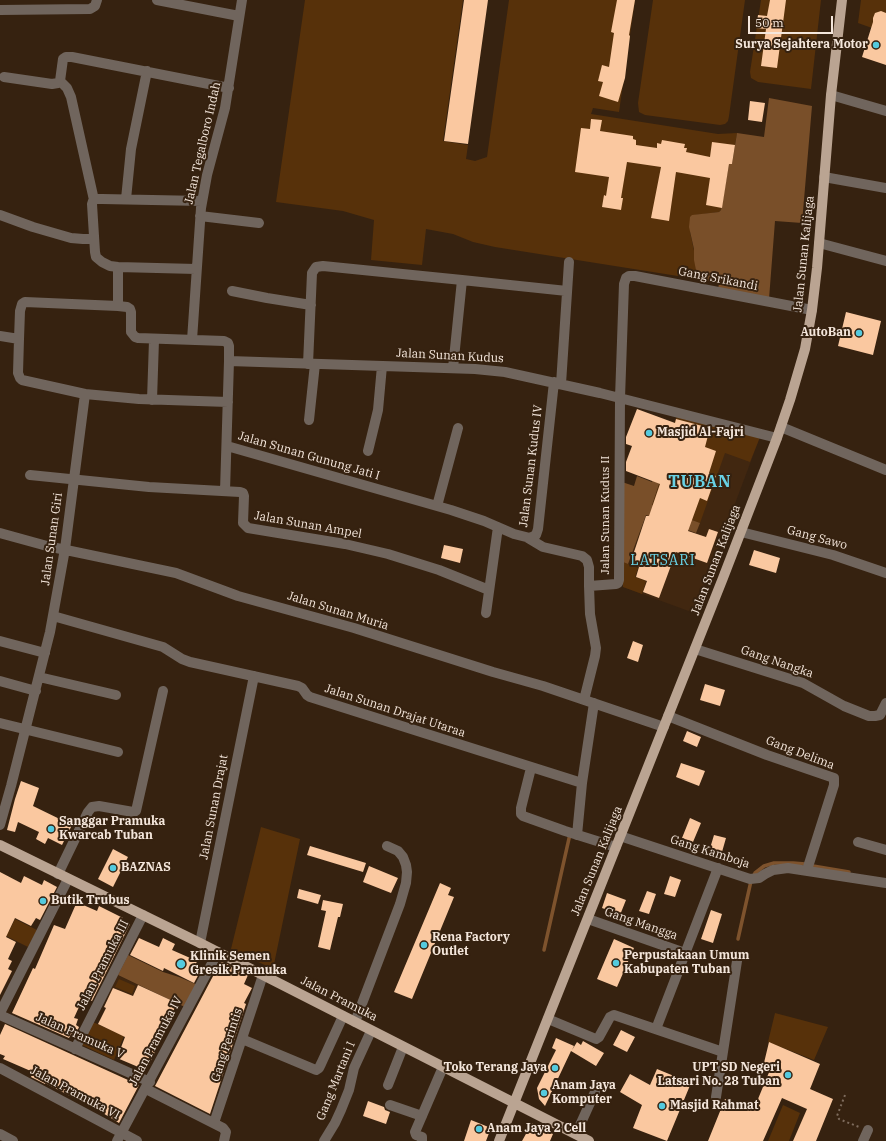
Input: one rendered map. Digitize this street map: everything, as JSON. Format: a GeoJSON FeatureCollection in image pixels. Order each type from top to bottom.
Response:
{"type":"FeatureCollection","features":[{"type":"Feature","properties":{"kind":"main road","name":"Jalan Sunan Kalijaga"},"geometry":{"type":"LineString","coordinates":[[499,1141],[741,532],[781,427],[800,367],[812,310],[831,95],[842,0]]}},
{"type":"Feature","properties":{"kind":"main road","name":"Jalan Pramuka"},"geometry":{"type":"LineString","coordinates":[[0,845],[264,975],[514,1104],[590,1141]]}},
{"type":"Feature","properties":{"kind":"street"},"geometry":{"type":"LineString","coordinates":[[0,10],[90,9],[95,6],[97,0]]}},
{"type":"Feature","properties":{"kind":"street"},"geometry":{"type":"LineString","coordinates":[[157,0],[240,16]]}},
{"type":"Feature","properties":{"kind":"street","name":"Jalan Tegalboro Indah"},"geometry":{"type":"LineString","coordinates":[[192,340],[202,201],[229,88],[242,0]]}},
{"type":"Feature","properties":{"kind":"street"},"geometry":{"type":"LineString","coordinates":[[60,81],[62,61],[69,57],[229,88]]}},
{"type":"Feature","properties":{"kind":"street"},"geometry":{"type":"LineString","coordinates":[[126,199],[131,149],[147,71]]}},
{"type":"Feature","properties":{"kind":"street"},"geometry":{"type":"LineString","coordinates":[[4,78],[52,84],[60,81]]}},
{"type":"Feature","properties":{"kind":"street"},"geometry":{"type":"LineString","coordinates":[[60,81],[67,88],[71,97],[94,200],[92,207],[96,257],[107,264],[118,267],[196,269]]}},
{"type":"Feature","properties":{"kind":"street"},"geometry":{"type":"LineString","coordinates":[[831,95],[886,111]]}},
{"type":"Feature","properties":{"kind":"street"},"geometry":{"type":"LineString","coordinates":[[824,177],[886,188]]}},
{"type":"Feature","properties":{"kind":"street"},"geometry":{"type":"LineString","coordinates":[[94,200],[126,199],[202,201]]}},
{"type":"Feature","properties":{"kind":"street"},"geometry":{"type":"LineString","coordinates":[[0,215],[33,227],[71,238],[94,239]]}},
{"type":"Feature","properties":{"kind":"street"},"geometry":{"type":"LineString","coordinates":[[200,216],[259,223]]}},
{"type":"Feature","properties":{"kind":"street"},"geometry":{"type":"LineString","coordinates":[[819,243],[886,261]]}},
{"type":"Feature","properties":{"kind":"street"},"geometry":{"type":"LineString","coordinates":[[557,383],[569,262]]}},
{"type":"Feature","properties":{"kind":"street"},"geometry":{"type":"LineString","coordinates":[[118,267],[118,306]]}},
{"type":"Feature","properties":{"kind":"street"},"geometry":{"type":"LineString","coordinates":[[309,420],[312,364],[312,273],[314,268],[317,267],[462,280],[567,291]]}},
{"type":"Feature","properties":{"kind":"street","name":"Gang Srikandi"},"geometry":{"type":"LineString","coordinates":[[624,284],[626,278],[631,276],[812,310]]}},
{"type":"Feature","properties":{"kind":"street"},"geometry":{"type":"LineString","coordinates":[[453,368],[462,280]]}},
{"type":"Feature","properties":{"kind":"street","name":"Jalan Sunan Kudus II"},"geometry":{"type":"LineString","coordinates":[[576,835],[589,702],[596,648],[590,614],[589,586],[616,584],[619,580],[620,398],[624,284]]}},
{"type":"Feature","properties":{"kind":"street"},"geometry":{"type":"LineString","coordinates":[[232,290],[311,305]]}},
{"type":"Feature","properties":{"kind":"street"},"geometry":{"type":"LineString","coordinates":[[225,491],[227,446],[229,361],[229,346],[226,342],[221,340],[154,340],[138,338],[132,335],[131,310],[127,307],[24,302],[22,304],[20,311],[18,369],[20,378],[29,382],[85,394],[152,400],[228,402]]}},
{"type":"Feature","properties":{"kind":"street"},"geometry":{"type":"LineString","coordinates":[[0,336],[19,339]]}},
{"type":"Feature","properties":{"kind":"street"},"geometry":{"type":"LineString","coordinates":[[152,400],[154,340]]}},
{"type":"Feature","properties":{"kind":"street","name":"Jalan Sunan Kudus"},"geometry":{"type":"LineString","coordinates":[[229,361],[491,370],[557,383],[777,438]]}},
{"type":"Feature","properties":{"kind":"street"},"geometry":{"type":"LineString","coordinates":[[368,451],[378,410],[382,366]]}},
{"type":"Feature","properties":{"kind":"street","name":"Jalan Sunan Kudus IV"},"geometry":{"type":"LineString","coordinates":[[384,491],[437,506],[528,538],[534,537],[538,529],[557,383]]}},
{"type":"Feature","properties":{"kind":"street","name":"Jalan Sunan Giri"},"geometry":{"type":"LineString","coordinates":[[0,825],[36,691],[53,616],[65,549],[85,394]]}},
{"type":"Feature","properties":{"kind":"street"},"geometry":{"type":"LineString","coordinates":[[781,427],[886,470]]}},
{"type":"Feature","properties":{"kind":"street"},"geometry":{"type":"LineString","coordinates":[[437,506],[458,428]]}},
{"type":"Feature","properties":{"kind":"street","name":"Jalan Sunan Gunung Jati I"},"geometry":{"type":"LineString","coordinates":[[227,446],[384,491]]}},
{"type":"Feature","properties":{"kind":"street","name":"Jalan Sunan Ampel"},"geometry":{"type":"LineString","coordinates":[[30,474],[149,487],[240,492],[244,494],[244,523],[248,528],[345,544],[388,554],[424,565],[489,590]]}},
{"type":"Feature","properties":{"kind":"street"},"geometry":{"type":"LineString","coordinates":[[486,613],[498,527]]}},
{"type":"Feature","properties":{"kind":"street","name":"Gang Sawo"},"geometry":{"type":"LineString","coordinates":[[741,532],[833,555],[886,573]]}},
{"type":"Feature","properties":{"kind":"street","name":"Jalan Sunan Muria"},"geometry":{"type":"LineString","coordinates":[[1,536],[176,573],[233,594],[348,626],[664,727]]}},
{"type":"Feature","properties":{"kind":"street"},"geometry":{"type":"LineString","coordinates":[[528,538],[543,547],[582,556],[587,560],[589,568],[589,586]]}},
{"type":"Feature","properties":{"kind":"street","name":"Jalan Sunan Drajat Utaraa"},"geometry":{"type":"LineString","coordinates":[[53,616],[166,648],[182,659],[190,662],[298,686],[304,690],[310,698],[582,783]]}},
{"type":"Feature","properties":{"kind":"street"},"geometry":{"type":"LineString","coordinates":[[0,641],[45,653]]}},
{"type":"Feature","properties":{"kind":"street","name":"Gang Nangka"},"geometry":{"type":"LineString","coordinates":[[695,649],[797,680],[844,706],[869,716],[880,714],[886,703]]}},
{"type":"Feature","properties":{"kind":"street"},"geometry":{"type":"LineString","coordinates":[[39,676],[116,695]]}},
{"type":"Feature","properties":{"kind":"street","name":"Jalan Sunan Drajat"},"geometry":{"type":"LineString","coordinates":[[200,943],[254,676]]}},
{"type":"Feature","properties":{"kind":"street"},"geometry":{"type":"LineString","coordinates":[[0,681],[36,691]]}},
{"type":"Feature","properties":{"kind":"street"},"geometry":{"type":"LineString","coordinates":[[58,874],[88,812],[92,807],[99,806],[132,812],[136,810],[163,692]]}},
{"type":"Feature","properties":{"kind":"street","name":"Gang Delima"},"geometry":{"type":"LineString","coordinates":[[668,716],[767,755],[834,778],[834,785],[807,870]]}},
{"type":"Feature","properties":{"kind":"street"},"geometry":{"type":"LineString","coordinates":[[0,723],[118,752]]}},
{"type":"Feature","properties":{"kind":"street"},"geometry":{"type":"LineString","coordinates":[[531,768],[521,808],[522,814],[526,818],[616,847]]}},
{"type":"Feature","properties":{"kind":"street","name":"Gang Kamboja"},"geometry":{"type":"LineString","coordinates":[[620,836],[751,879],[759,878],[776,869],[788,868],[886,883]]}},
{"type":"Feature","properties":{"kind":"street"},"geometry":{"type":"LineString","coordinates":[[858,842],[886,850]]}},
{"type":"Feature","properties":{"kind":"street"},"geometry":{"type":"LineString","coordinates":[[355,1022],[400,904],[406,883],[407,872],[403,856],[398,851],[387,846]]}},
{"type":"Feature","properties":{"kind":"street"},"geometry":{"type":"LineString","coordinates":[[656,1029],[718,868]]}},
{"type":"Feature","properties":{"kind":"street"},"geometry":{"type":"LineString","coordinates":[[0,1014],[68,879]]}},
{"type":"Feature","properties":{"kind":"street","name":"Jalan Pramuka III"},"geometry":{"type":"LineString","coordinates":[[75,1048],[142,915]]}},
{"type":"Feature","properties":{"kind":"street","name":"Gang Mangga"},"geometry":{"type":"LineString","coordinates":[[588,919],[685,953]]}},
{"type":"Feature","properties":{"kind":"street","name":"Jalan Pramuka IV"},"geometry":{"type":"LineString","coordinates":[[119,1137],[148,1086],[218,952]]}},
{"type":"Feature","properties":{"kind":"street"},"geometry":{"type":"LineString","coordinates":[[716,1097],[737,961]]}},
{"type":"Feature","properties":{"kind":"street","name":"Gang Perintis"},"geometry":{"type":"LineString","coordinates":[[214,1123],[264,975]]}},
{"type":"Feature","properties":{"kind":"street","name":"Jalan Pramuka V"},"geometry":{"type":"LineString","coordinates":[[0,1014],[75,1048],[148,1086],[214,1123]]}},
{"type":"Feature","properties":{"kind":"street"},"geometry":{"type":"LineString","coordinates":[[548,1019],[595,1039],[598,1038],[612,1015],[723,1052]]}},
{"type":"Feature","properties":{"kind":"street"},"geometry":{"type":"LineString","coordinates":[[242,1039],[317,1069],[321,1064],[343,1016]]}},
{"type":"Feature","properties":{"kind":"street","name":"Gang Martani I"},"geometry":{"type":"LineString","coordinates":[[324,1141],[341,1110],[349,1090],[354,1068],[371,1031]]}},
{"type":"Feature","properties":{"kind":"street"},"geometry":{"type":"LineString","coordinates":[[388,1085],[403,1047]]}},
{"type":"Feature","properties":{"kind":"street"},"geometry":{"type":"LineString","coordinates":[[422,1141],[422,1137],[416,1135],[415,1133],[443,1067]]}},
{"type":"Feature","properties":{"kind":"street","name":"Jalan Pramuka VI"},"geometry":{"type":"LineString","coordinates":[[0,1068],[119,1137],[137,1141]]}},
{"type":"Feature","properties":{"kind":"street"},"geometry":{"type":"LineString","coordinates":[[576,1134],[596,1092]]}},
{"type":"Feature","properties":{"kind":"street"},"geometry":{"type":"LineString","coordinates":[[390,1105],[422,1116]]}},
{"type":"Feature","properties":{"kind":"street"},"geometry":{"type":"LineString","coordinates":[[214,1123],[225,1130],[227,1140]]}},
{"type":"Feature","properties":{"kind":"street"},"geometry":{"type":"LineString","coordinates":[[863,1141],[868,1130]]}},
{"type":"Feature","properties":{"kind":"street"},"geometry":{"type":"LineString","coordinates":[[0,1134],[13,1141]]}},
{"type":"Feature","properties":{"kind":"path"},"geometry":{"type":"LineString","coordinates":[[845,1095],[837,1117],[868,1130]]}},
{"type":"Feature","properties":{"kind":"shaded area"},"geometry":{"type":"Polygon","coordinates":[[[305,0],[463,0],[443,141],[468,145],[466,159],[475,161],[487,157],[509,0],[635,0],[619,112],[593,108],[591,114],[718,134],[737,133],[732,164],[729,164],[721,210],[719,212],[695,215],[690,219],[690,232],[700,278],[703,280],[495,247],[473,242],[453,234],[426,229],[422,265],[371,260],[374,220],[343,211],[276,202],[305,0]]]}},
{"type":"Feature","properties":{"kind":"shaded area"},"geometry":{"type":"Polygon","coordinates":[[[653,0],[745,0],[729,116],[728,121],[725,124],[720,125],[645,115],[639,112],[638,103],[653,0]]]}},
{"type":"Feature","properties":{"kind":"shaded area"},"geometry":{"type":"Polygon","coordinates":[[[761,0],[821,0],[811,89],[758,82],[751,78],[750,72],[761,0]]]}},
{"type":"Feature","properties":{"kind":"shaded area"},"geometry":{"type":"Polygon","coordinates":[[[861,0],[886,0],[886,33],[858,23],[861,0]]]}},
{"type":"Feature","properties":{"kind":"shaded area"},"geometry":{"type":"Polygon","coordinates":[[[769,98],[812,106],[802,223],[775,221],[769,299],[718,290],[719,283],[700,278],[696,270],[694,249],[689,227],[690,217],[692,215],[719,212],[721,210],[729,164],[732,164],[737,133],[764,137],[769,98]]]}},
{"type":"Feature","properties":{"kind":"shaded area"},"geometry":{"type":"Polygon","coordinates":[[[677,416],[760,437],[694,613],[623,587],[623,506],[640,512],[677,416]]]}},
{"type":"Feature","properties":{"kind":"shaded area"},"geometry":{"type":"Polygon","coordinates":[[[677,416],[760,437],[750,462],[725,453],[700,523],[652,505],[662,476],[655,473],[677,416]]]}},
{"type":"Feature","properties":{"kind":"shaded area"},"geometry":{"type":"Polygon","coordinates":[[[655,473],[662,475],[652,505],[700,523],[696,533],[646,515],[628,564],[623,562],[622,482],[634,486],[637,476],[652,482],[655,473]]]}},
{"type":"Feature","properties":{"kind":"shaded area"},"geometry":{"type":"Polygon","coordinates":[[[623,562],[638,568],[635,577],[646,581],[642,594],[623,587],[623,562]]]}},
{"type":"Feature","properties":{"kind":"shaded area"},"geometry":{"type":"Polygon","coordinates":[[[261,827],[300,839],[273,969],[231,949],[261,827]]]}},
{"type":"Feature","properties":{"kind":"shaded area"},"geometry":{"type":"Polygon","coordinates":[[[15,919],[37,930],[28,947],[0,933],[0,927],[9,931],[15,919]]]}},
{"type":"Feature","properties":{"kind":"shaded area"},"geometry":{"type":"Polygon","coordinates":[[[128,955],[163,972],[198,985],[187,1008],[118,975],[128,955]]]}},
{"type":"Feature","properties":{"kind":"shaded area"},"geometry":{"type":"Polygon","coordinates":[[[117,975],[150,990],[140,1014],[107,999],[117,975]]]}},
{"type":"Feature","properties":{"kind":"shaded area"},"geometry":{"type":"Polygon","coordinates":[[[119,979],[135,986],[132,994],[115,987],[119,979]]]}},
{"type":"Feature","properties":{"kind":"shaded area"},"geometry":{"type":"Polygon","coordinates":[[[775,1013],[828,1027],[814,1060],[768,1042],[775,1013]]]}},
{"type":"Feature","properties":{"kind":"shaded area"},"geometry":{"type":"Polygon","coordinates":[[[93,1022],[124,1036],[114,1060],[82,1045],[93,1022]]]}},
{"type":"Feature","properties":{"kind":"shaded area"},"geometry":{"type":"Polygon","coordinates":[[[783,1105],[800,1113],[789,1141],[768,1141],[783,1105]]]}},
{"type":"Feature","properties":{"kind":"building"},"geometry":{"type":"Polygon","coordinates":[[[464,0],[488,0],[468,144],[444,141],[464,0]]]}},
{"type":"Feature","properties":{"kind":"building"},"geometry":{"type":"Polygon","coordinates":[[[617,0],[635,0],[629,35],[625,78],[618,102],[599,96],[603,82],[598,81],[602,65],[609,67],[614,33],[611,32],[617,0]]]}},
{"type":"Feature","properties":{"kind":"building"},"geometry":{"type":"Polygon","coordinates":[[[770,0],[786,0],[777,68],[761,66],[766,29],[756,28],[758,15],[767,16],[770,0]]]}},
{"type":"Feature","properties":{"kind":"building","name":"Surya Sejahtera Motor"},"geometry":{"type":"Polygon","coordinates":[[[881,11],[886,13],[886,65],[862,57],[875,13],[881,11]]]}},
{"type":"Feature","properties":{"kind":"building"},"geometry":{"type":"Polygon","coordinates":[[[750,101],[765,103],[762,122],[748,120],[750,101]]]}},
{"type":"Feature","properties":{"kind":"building"},"geometry":{"type":"Polygon","coordinates":[[[591,119],[602,120],[600,131],[633,136],[633,139],[636,140],[636,145],[657,148],[657,143],[661,144],[662,140],[685,144],[684,148],[687,148],[686,152],[710,157],[712,142],[735,145],[732,164],[729,164],[722,208],[706,205],[710,178],[676,172],[669,221],[651,218],[661,167],[627,162],[621,198],[623,198],[621,210],[602,207],[604,195],[606,196],[609,177],[575,172],[581,128],[590,129],[591,119]]]}},
{"type":"Feature","properties":{"kind":"building","name":"AutoBan"},"geometry":{"type":"Polygon","coordinates":[[[846,312],[881,321],[873,355],[838,346],[846,312]]]}},
{"type":"Feature","properties":{"kind":"building"},"geometry":{"type":"Polygon","coordinates":[[[637,409],[675,423],[676,419],[710,428],[705,447],[716,451],[709,473],[716,476],[707,501],[700,498],[688,531],[706,537],[709,529],[718,532],[707,563],[676,552],[659,598],[643,592],[647,581],[636,577],[639,567],[630,564],[646,516],[649,516],[660,484],[626,471],[626,462],[632,446],[626,444],[626,437],[637,409]]]}},
{"type":"Feature","properties":{"kind":"building"},"geometry":{"type":"Polygon","coordinates":[[[444,545],[463,549],[460,563],[441,558],[444,545]]]}},
{"type":"Feature","properties":{"kind":"building"},"geometry":{"type":"Polygon","coordinates":[[[754,550],[780,558],[776,573],[749,565],[754,550]]]}},
{"type":"Feature","properties":{"kind":"building"},"geometry":{"type":"Polygon","coordinates":[[[633,641],[643,645],[638,662],[627,658],[633,641]]]}},
{"type":"Feature","properties":{"kind":"building"},"geometry":{"type":"Polygon","coordinates":[[[705,684],[725,690],[720,706],[700,700],[705,684]]]}},
{"type":"Feature","properties":{"kind":"building"},"geometry":{"type":"Polygon","coordinates":[[[687,731],[701,737],[697,747],[683,741],[687,731]]]}},
{"type":"Feature","properties":{"kind":"building"},"geometry":{"type":"Polygon","coordinates":[[[681,763],[705,771],[699,786],[676,777],[681,763]]]}},
{"type":"Feature","properties":{"kind":"building"},"geometry":{"type":"Polygon","coordinates":[[[21,781],[39,788],[33,806],[72,825],[62,845],[48,838],[45,844],[36,839],[39,832],[18,822],[15,832],[7,830],[21,781]]]}},
{"type":"Feature","properties":{"kind":"building"},"geometry":{"type":"Polygon","coordinates":[[[690,818],[701,823],[693,842],[682,838],[690,818]]]}},
{"type":"Feature","properties":{"kind":"building"},"geometry":{"type":"Polygon","coordinates":[[[714,835],[726,838],[720,859],[708,855],[714,835]]]}},
{"type":"Feature","properties":{"kind":"building"},"geometry":{"type":"Polygon","coordinates":[[[310,846],[366,863],[363,872],[307,855],[310,846]]]}},
{"type":"Feature","properties":{"kind":"building","name":"BAZNAS"},"geometry":{"type":"Polygon","coordinates":[[[113,849],[128,857],[113,887],[98,879],[113,849]]]}},
{"type":"Feature","properties":{"kind":"building"},"geometry":{"type":"Polygon","coordinates":[[[369,866],[398,878],[391,893],[363,882],[369,866]]]}},
{"type":"Feature","properties":{"kind":"building"},"geometry":{"type":"Polygon","coordinates":[[[0,872],[21,883],[24,876],[42,885],[44,880],[57,887],[40,920],[36,918],[31,926],[15,918],[6,937],[16,942],[8,959],[12,961],[8,969],[12,971],[0,995],[0,872]]]}},
{"type":"Feature","properties":{"kind":"building"},"geometry":{"type":"Polygon","coordinates":[[[670,876],[681,880],[675,897],[664,894],[670,876]]]}},
{"type":"Feature","properties":{"kind":"building","name":"Rena Factory Outlet"},"geometry":{"type":"Polygon","coordinates":[[[440,883],[451,888],[448,895],[454,897],[412,999],[394,992],[440,883]]]}},
{"type":"Feature","properties":{"kind":"building"},"geometry":{"type":"Polygon","coordinates":[[[299,889],[321,895],[318,904],[297,898],[299,889]]]}},
{"type":"Feature","properties":{"kind":"building"},"geometry":{"type":"Polygon","coordinates":[[[647,891],[656,894],[649,914],[639,911],[647,891]]]}},
{"type":"Feature","properties":{"kind":"building"},"geometry":{"type":"Polygon","coordinates":[[[607,893],[626,900],[620,915],[602,908],[607,893]]]}},
{"type":"Feature","properties":{"kind":"building"},"geometry":{"type":"Polygon","coordinates":[[[323,900],[343,904],[340,917],[338,917],[330,950],[318,947],[326,911],[321,910],[323,900]]]}},
{"type":"Feature","properties":{"kind":"building"},"geometry":{"type":"Polygon","coordinates":[[[76,904],[80,906],[81,904],[97,911],[99,906],[123,918],[122,921],[130,924],[92,1001],[83,998],[74,1018],[78,1019],[76,1025],[79,1027],[75,1036],[71,1034],[69,1038],[12,1013],[33,968],[35,969],[54,925],[65,929],[76,904]]]}},
{"type":"Feature","properties":{"kind":"building"},"geometry":{"type":"Polygon","coordinates":[[[711,910],[722,914],[713,943],[701,939],[711,910]]]}},
{"type":"Feature","properties":{"kind":"building"},"geometry":{"type":"Polygon","coordinates":[[[139,938],[159,947],[163,938],[175,944],[172,950],[197,961],[195,967],[201,970],[194,983],[164,968],[163,971],[130,955],[139,938]]]}},
{"type":"Feature","properties":{"kind":"building","name":"Perpustakaan Umum Kabupaten Tuban"},"geometry":{"type":"Polygon","coordinates":[[[614,939],[634,948],[617,987],[597,979],[614,939]]]}},
{"type":"Feature","properties":{"kind":"building"},"geometry":{"type":"Polygon","coordinates":[[[221,961],[248,975],[244,984],[252,988],[244,1003],[246,1004],[210,1114],[155,1086],[221,961]]]}},
{"type":"Feature","properties":{"kind":"building"},"geometry":{"type":"Polygon","coordinates":[[[138,985],[177,1003],[149,1065],[145,1064],[143,1069],[117,1058],[125,1037],[98,1024],[106,1008],[104,1007],[113,988],[133,996],[138,985]]]}},
{"type":"Feature","properties":{"kind":"building"},"geometry":{"type":"Polygon","coordinates":[[[5,1024],[139,1085],[119,1123],[77,1097],[76,1099],[31,1077],[33,1072],[3,1059],[5,1056],[0,1054],[0,1035],[5,1024]]]}},
{"type":"Feature","properties":{"kind":"building"},"geometry":{"type":"Polygon","coordinates":[[[621,1030],[635,1037],[627,1052],[613,1045],[621,1030]]]}},
{"type":"Feature","properties":{"kind":"building"},"geometry":{"type":"Polygon","coordinates":[[[556,1038],[574,1046],[572,1050],[577,1042],[581,1045],[583,1041],[604,1053],[596,1066],[571,1051],[545,1106],[539,1099],[537,1088],[556,1050],[552,1048],[556,1038]]]}},
{"type":"Feature","properties":{"kind":"building","name":"UPT SD Negeri Latsari No. 28 Tuban"},"geometry":{"type":"Polygon","coordinates":[[[769,1042],[820,1064],[810,1089],[833,1099],[816,1141],[793,1141],[807,1109],[782,1098],[763,1141],[708,1141],[725,1099],[753,1111],[770,1070],[763,1067],[769,1042]]]}},
{"type":"Feature","properties":{"kind":"building","name":"Masjid Rahmat"},"geometry":{"type":"Polygon","coordinates":[[[657,1069],[691,1083],[667,1141],[633,1128],[642,1105],[620,1092],[630,1074],[650,1085],[657,1069]]]}},
{"type":"Feature","properties":{"kind":"building"},"geometry":{"type":"Polygon","coordinates":[[[368,1101],[384,1107],[385,1110],[390,1112],[386,1124],[363,1116],[368,1101]]]}},
{"type":"Feature","properties":{"kind":"building","name":"Anam Jaya 2 Cell"},"geometry":{"type":"Polygon","coordinates":[[[471,1120],[491,1128],[486,1141],[464,1141],[471,1120]]]}},
{"type":"Feature","properties":{"kind":"building"},"geometry":{"type":"Polygon","coordinates":[[[532,1123],[553,1134],[550,1141],[522,1141],[532,1123]]]}},
{"type":"Feature","properties":{"kind":"waterway"},"geometry":{"type":"LineString","coordinates":[[544,950],[570,834]]}},
{"type":"Feature","properties":{"kind":"waterway"},"geometry":{"type":"LineString","coordinates":[[738,939],[751,881],[755,873],[764,866],[774,863],[805,864]]}},
{"type":"Feature","properties":{"kind":"waterway"},"geometry":{"type":"LineString","coordinates":[[813,866],[849,872]]}},
{"type":"Feature","properties":{"kind":"place","name":"Surya Sejahtera Motor"},"geometry":{"type":"Point","coordinates":[876,45]}},
{"type":"Feature","properties":{"kind":"place","name":"AutoBan"},"geometry":{"type":"Point","coordinates":[859,333]}},
{"type":"Feature","properties":{"kind":"place","name":"Masjid Al-Fajri"},"geometry":{"type":"Point","coordinates":[649,433]}},
{"type":"Feature","properties":{"kind":"place","name":"Sanggar Pramuka Kwarcab Tuban"},"geometry":{"type":"Point","coordinates":[51,829]}},
{"type":"Feature","properties":{"kind":"place","name":"BAZNAS"},"geometry":{"type":"Point","coordinates":[113,868]}},
{"type":"Feature","properties":{"kind":"place","name":"Butik Trubus"},"geometry":{"type":"Point","coordinates":[43,901]}},
{"type":"Feature","properties":{"kind":"place","name":"Rena Factory Outlet"},"geometry":{"type":"Point","coordinates":[424,945]}},
{"type":"Feature","properties":{"kind":"place","name":"Perpustakaan Umum Kabupaten Tuban"},"geometry":{"type":"Point","coordinates":[616,963]}},
{"type":"Feature","properties":{"kind":"place","name":"Klinik Semen Gresik Pramuka"},"geometry":{"type":"Point","coordinates":[181,964]}},
{"type":"Feature","properties":{"kind":"place","name":"Toko Terang Jaya"},"geometry":{"type":"Point","coordinates":[555,1068]}},
{"type":"Feature","properties":{"kind":"place","name":"UPT SD Negeri Latsari No. 28 Tuban"},"geometry":{"type":"Point","coordinates":[788,1075]}},
{"type":"Feature","properties":{"kind":"place","name":"Anam Jaya Komputer"},"geometry":{"type":"Point","coordinates":[544,1093]}},
{"type":"Feature","properties":{"kind":"place","name":"Masjid Rahmat"},"geometry":{"type":"Point","coordinates":[662,1106]}},
{"type":"Feature","properties":{"kind":"place","name":"Anam Jaya 2 Cell"},"geometry":{"type":"Point","coordinates":[479,1129]}},
{"type":"Feature","properties":{"kind":"district","name":"TUBAN"},"geometry":{"type":"Point","coordinates":[700,482]}},
{"type":"Feature","properties":{"kind":"district","name":"LATSARI"},"geometry":{"type":"Point","coordinates":[663,561]}}]}
